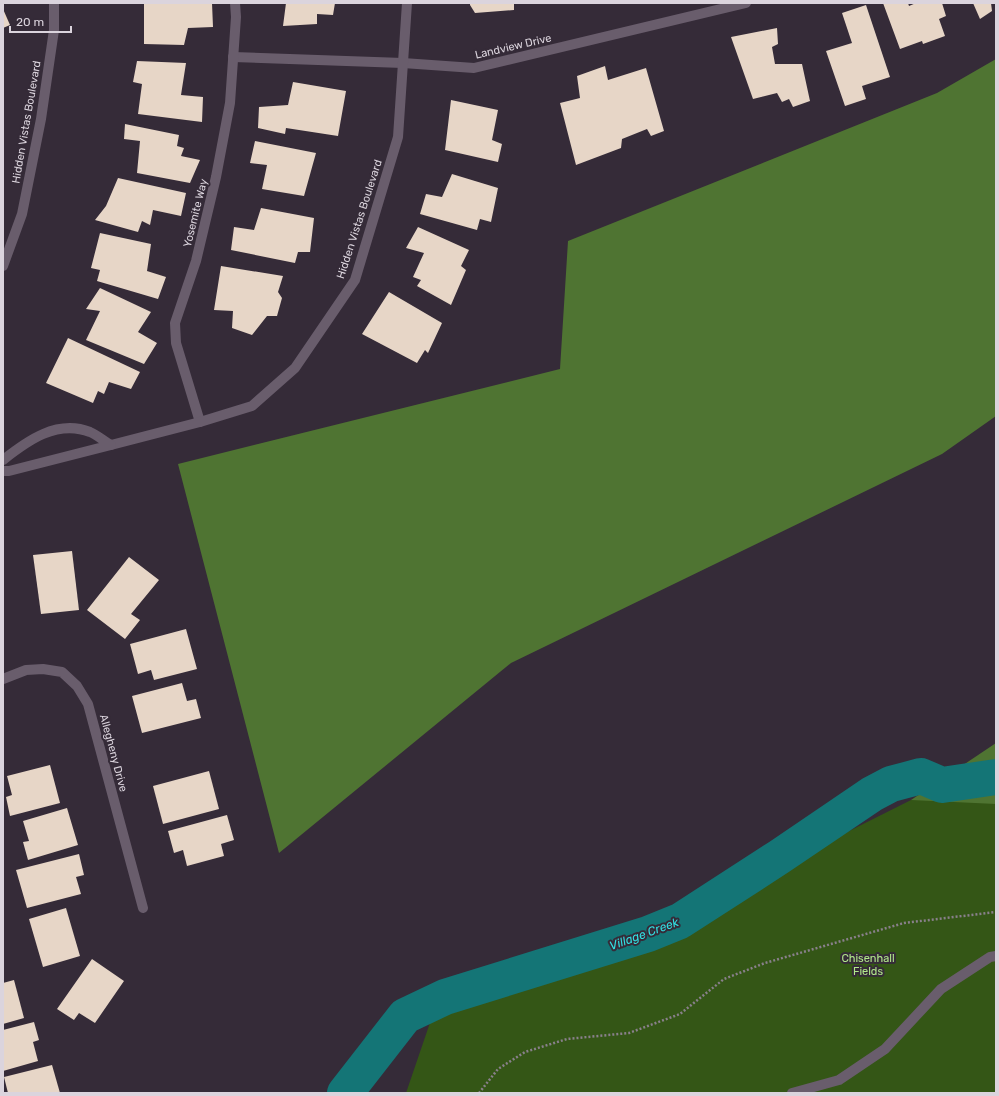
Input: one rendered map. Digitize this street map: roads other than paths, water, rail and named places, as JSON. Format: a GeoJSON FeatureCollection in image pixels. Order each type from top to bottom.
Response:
{"type":"FeatureCollection","features":[{"type":"Feature","properties":{"kind":"street","name":"Hidden Vistas Boulevard"},"geometry":{"type":"LineString","coordinates":[[3,266],[22,214],[41,119],[54,30],[54,3]]}},
{"type":"Feature","properties":{"kind":"street","name":"Yosemite Way"},"geometry":{"type":"LineString","coordinates":[[200,422],[176,343],[175,324],[196,261],[216,177],[230,103],[236,17],[235,3]]}},
{"type":"Feature","properties":{"kind":"street","name":"Hidden Vistas Boulevard"},"geometry":{"type":"LineString","coordinates":[[3,471],[9,472],[200,422],[252,406],[295,368],[355,280],[398,137],[407,3]]}},
{"type":"Feature","properties":{"kind":"street","name":"Landview Drive"},"geometry":{"type":"LineString","coordinates":[[233,57],[403,63],[474,68],[746,3]]}},
{"type":"Feature","properties":{"kind":"street"},"geometry":{"type":"LineString","coordinates":[[3,460],[38,436],[56,429],[72,428],[90,432],[111,445]]}},
{"type":"Feature","properties":{"kind":"street","name":"Allegheny Drive"},"geometry":{"type":"LineString","coordinates":[[3,679],[26,670],[43,669],[62,672],[77,686],[88,704],[143,908]]}},
{"type":"Feature","properties":{"kind":"street"},"geometry":{"type":"LineString","coordinates":[[792,1093],[839,1080],[866,1062],[885,1049],[941,989],[990,957],[996,956]]}},
{"type":"Feature","properties":{"kind":"waterway","name":"Village Creek"},"geometry":{"type":"LineString","coordinates":[[345,1093],[405,1016],[445,997],[648,934],[680,921],[779,857],[872,794],[891,784],[921,776],[942,785],[996,777]]}},
{"type":"Feature","properties":{"kind":"park label","name":"Chisenhall Fields"},"geometry":{"type":"Point","coordinates":[868,964]}}]}
